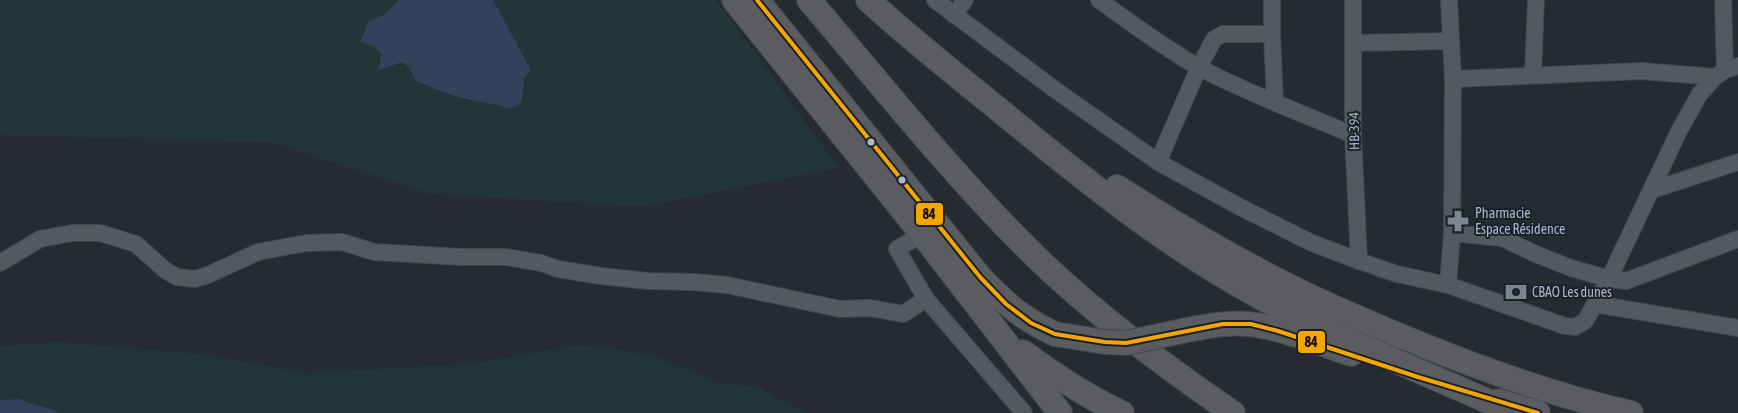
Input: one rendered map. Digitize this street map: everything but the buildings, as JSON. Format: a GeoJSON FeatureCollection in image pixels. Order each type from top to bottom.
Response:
{"type":"FeatureCollection","features":[{"type":"Feature","properties":{"kind":"highway"},"geometry":{"type":"LineString","coordinates":[[734,0],[922,234],[1060,413]]}},
{"type":"Feature","properties":{"kind":"highway"},"geometry":{"type":"LineString","coordinates":[[757,0],[980,277],[1006,304],[1031,323],[1056,334],[1105,342],[1126,343],[1223,324],[1251,324],[1538,413]]}},
{"type":"Feature","properties":{"kind":"highway"},"geometry":{"type":"LineString","coordinates":[[809,0],[959,176],[1037,258],[1095,310],[1164,365],[1233,413]]}},
{"type":"Feature","properties":{"kind":"highway"},"geometry":{"type":"LineString","coordinates":[[868,0],[938,61],[1114,202],[1200,262],[1269,301],[1387,358],[1421,370],[1514,413]]}},
{"type":"Feature","properties":{"kind":"highway"},"geometry":{"type":"LineString","coordinates":[[991,103],[1064,153],[1217,248],[1322,302],[1443,354],[1503,377],[1551,393],[1631,413]]}},
{"type":"Feature","properties":{"kind":"highway"},"geometry":{"type":"LineString","coordinates":[[999,335],[1049,371],[1104,405],[1122,413]]}},
{"type":"Feature","properties":{"kind":"street"},"geometry":{"type":"LineString","coordinates":[[935,0],[1054,89],[1158,162],[1272,223],[1312,243],[1397,274],[1448,285],[1565,326],[1575,327],[1584,321],[1609,278],[1699,95],[1726,71]]}},
{"type":"Feature","properties":{"kind":"street"},"geometry":{"type":"LineString","coordinates":[[954,15],[965,0]]}},
{"type":"Feature","properties":{"kind":"street"},"geometry":{"type":"LineString","coordinates":[[1098,0],[1199,67],[1353,135]]}},
{"type":"Feature","properties":{"kind":"street"},"geometry":{"type":"LineString","coordinates":[[1272,0],[1275,102]]}},
{"type":"Feature","properties":{"kind":"street","name":"HB-394"},"geometry":{"type":"LineString","coordinates":[[1353,0],[1353,135],[1360,261]]}},
{"type":"Feature","properties":{"kind":"street"},"geometry":{"type":"LineString","coordinates":[[1448,285],[1452,233],[1453,79],[1449,0]]}},
{"type":"Feature","properties":{"kind":"street"},"geometry":{"type":"LineString","coordinates":[[1533,76],[1536,0]]}},
{"type":"Feature","properties":{"kind":"street"},"geometry":{"type":"LineString","coordinates":[[1723,0],[1726,71]]}},
{"type":"Feature","properties":{"kind":"street"},"geometry":{"type":"LineString","coordinates":[[1158,162],[1199,67],[1214,39],[1223,34],[1272,34]]}},
{"type":"Feature","properties":{"kind":"street"},"geometry":{"type":"LineString","coordinates":[[1354,42],[1450,41]]}},
{"type":"Feature","properties":{"kind":"street"},"geometry":{"type":"LineString","coordinates":[[1453,79],[1642,71],[1726,71]]}},
{"type":"Feature","properties":{"kind":"street"},"geometry":{"type":"LineString","coordinates":[[1652,190],[1738,162]]}},
{"type":"Feature","properties":{"kind":"street"},"geometry":{"type":"LineString","coordinates":[[0,263],[40,239],[72,233],[100,233],[136,244],[165,270],[177,277],[195,279],[258,252],[326,242],[342,242],[374,252],[462,257],[506,257],[541,263],[558,269],[608,277],[727,285],[840,309],[870,308],[903,314],[926,299]]}},
{"type":"Feature","properties":{"kind":"street"},"geometry":{"type":"LineString","coordinates":[[1452,233],[1502,238],[1563,264],[1609,278],[1626,281],[1738,239]]}},
{"type":"Feature","properties":{"kind":"street"},"geometry":{"type":"LineString","coordinates":[[922,234],[896,249],[926,299],[1024,413]]}},
{"type":"Feature","properties":{"kind":"street"},"geometry":{"type":"LineString","coordinates":[[1595,304],[1738,328]]}},
{"type":"Feature","properties":{"kind":"shaded area"},"geometry":{"type":"Polygon","coordinates":[[[0,0],[399,0],[385,14],[369,21],[367,44],[375,46],[380,55],[381,61],[378,70],[402,62],[409,66],[417,81],[440,92],[460,99],[501,105],[522,101],[524,77],[531,70],[493,0],[716,0],[839,168],[642,207],[429,194],[274,143],[0,135],[0,0]]]}},
{"type":"Feature","properties":{"kind":"shaded area"},"geometry":{"type":"Polygon","coordinates":[[[58,342],[209,355],[305,373],[469,364],[579,345],[619,349],[659,358],[720,383],[759,387],[808,413],[60,413],[51,408],[31,405],[20,399],[0,400],[0,346],[58,342]]]}},
{"type":"Feature","properties":{"kind":"water"},"geometry":{"type":"Polygon","coordinates":[[[399,0],[493,0],[531,70],[524,78],[522,101],[514,107],[506,109],[501,105],[469,100],[449,94],[416,80],[408,67],[402,62],[377,71],[381,59],[379,51],[360,42],[369,21],[385,14],[399,0]]]}},
{"type":"Feature","properties":{"kind":"water"},"geometry":{"type":"Polygon","coordinates":[[[20,399],[60,413],[0,413],[0,400],[20,399]]]}},
{"type":"Feature","properties":{"kind":"transit line","name":"84"},"geometry":{"type":"LineString","coordinates":[[757,0],[980,277],[1006,304],[1031,323],[1055,334],[1105,342],[1126,343],[1223,324],[1251,324],[1538,413]]}},
{"type":"Feature","properties":{"kind":"place","name":"Pharmacie Espace Résidence"},"geometry":{"type":"Point","coordinates":[1458,221]}},
{"type":"Feature","properties":{"kind":"place","name":"CBAO Les dunes"},"geometry":{"type":"Point","coordinates":[1516,292]}}]}
